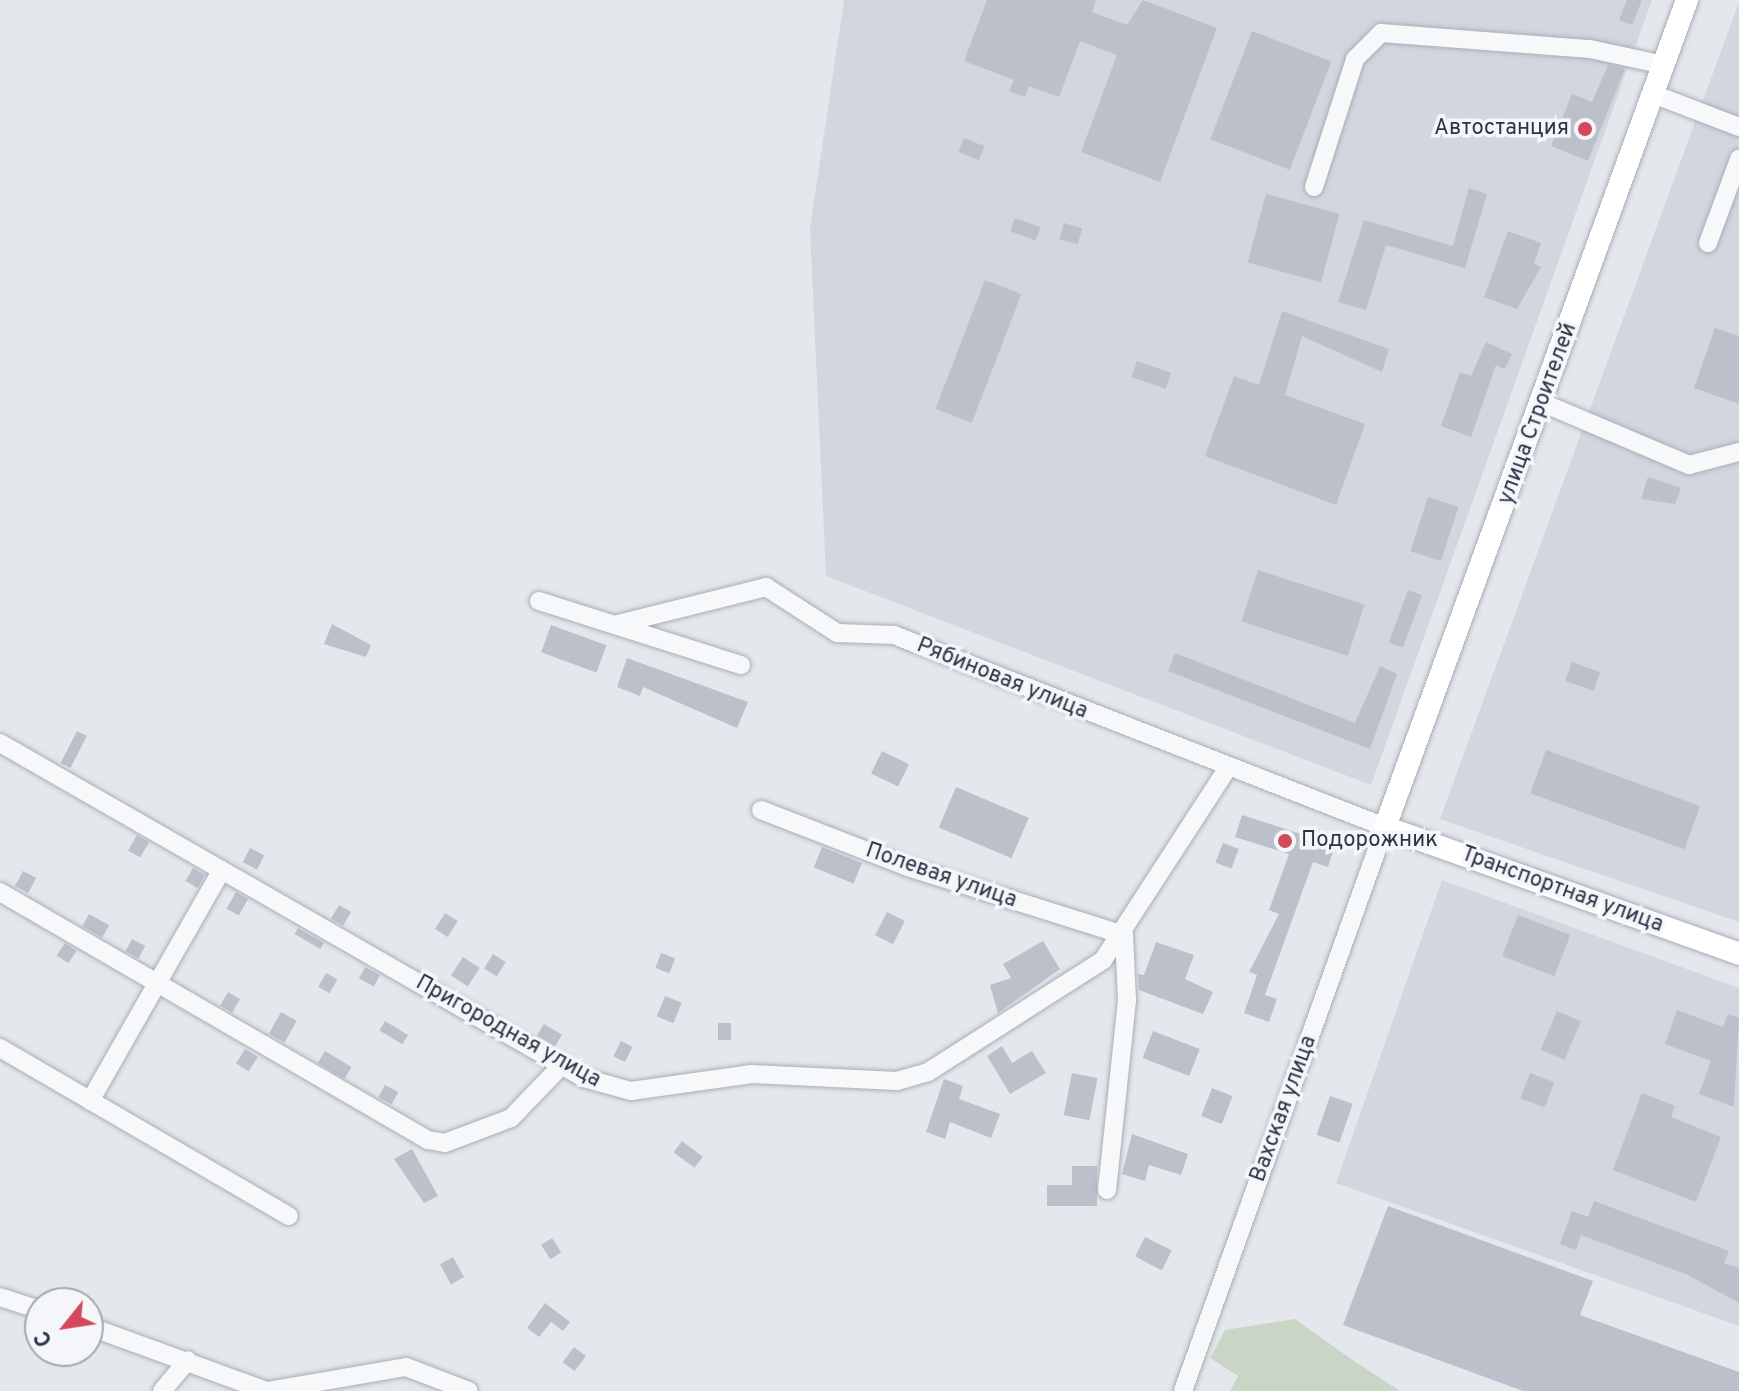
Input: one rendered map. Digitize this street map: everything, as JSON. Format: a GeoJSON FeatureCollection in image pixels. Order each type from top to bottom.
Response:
{"type":"FeatureCollection","features":[{"type":"Feature","properties":{"kind":"main road","name":"улица Строителей"},"geometry":{"type":"LineString","coordinates":[[1385,827],[1543,403],[1687,0]]}},
{"type":"Feature","properties":{"kind":"main road","name":"Транспортная улица"},"geometry":{"type":"LineString","coordinates":[[1385,827],[1739,954]]}},
{"type":"Feature","properties":{"kind":"street"},"geometry":{"type":"LineString","coordinates":[[1314,187],[1355,59],[1381,33],[1590,49],[1664,65]]}},
{"type":"Feature","properties":{"kind":"street"},"geometry":{"type":"LineString","coordinates":[[1653,94],[1739,127]]}},
{"type":"Feature","properties":{"kind":"street"},"geometry":{"type":"LineString","coordinates":[[1708,243],[1739,159]]}},
{"type":"Feature","properties":{"kind":"street"},"geometry":{"type":"LineString","coordinates":[[1543,403],[1689,465],[1739,452]]}},
{"type":"Feature","properties":{"kind":"street","name":"Рябиновая улица"},"geometry":{"type":"LineString","coordinates":[[618,624],[766,587],[837,633],[894,635],[1227,769],[1385,827]]}},
{"type":"Feature","properties":{"kind":"street"},"geometry":{"type":"LineString","coordinates":[[539,601],[741,665]]}},
{"type":"Feature","properties":{"kind":"street","name":"Пригородная улица"},"geometry":{"type":"LineString","coordinates":[[0,743],[562,1065],[605,1087],[631,1091],[752,1074],[897,1081],[928,1072],[1061,992],[1124,935],[1227,769]]}},
{"type":"Feature","properties":{"kind":"street","name":"Полевая улица"},"geometry":{"type":"LineString","coordinates":[[761,810],[908,867],[1124,935]]}},
{"type":"Feature","properties":{"kind":"street","name":"Вахская улица"},"geometry":{"type":"LineString","coordinates":[[1183,1391],[1385,827]]}},
{"type":"Feature","properties":{"kind":"street"},"geometry":{"type":"LineString","coordinates":[[90,1101],[222,870]]}},
{"type":"Feature","properties":{"kind":"street"},"geometry":{"type":"LineString","coordinates":[[0,892],[159,981],[428,1140],[445,1143],[511,1118],[562,1065]]}},
{"type":"Feature","properties":{"kind":"street"},"geometry":{"type":"LineString","coordinates":[[1107,1190],[1127,1000],[1124,935]]}},
{"type":"Feature","properties":{"kind":"street"},"geometry":{"type":"LineString","coordinates":[[0,1048],[289,1216]]}},
{"type":"Feature","properties":{"kind":"street"},"geometry":{"type":"LineString","coordinates":[[0,1297],[24,1305]]}},
{"type":"Feature","properties":{"kind":"street"},"geometry":{"type":"LineString","coordinates":[[104,1331],[267,1391],[406,1367],[469,1391]]}},
{"type":"Feature","properties":{"kind":"street"},"geometry":{"type":"LineString","coordinates":[[162,1391],[188,1360]]}},
{"type":"Feature","properties":{"kind":"shaded area"},"geometry":{"type":"Polygon","coordinates":[[[844,0],[1652,0],[1371,785],[826,576],[810,228],[844,0]]]}},
{"type":"Feature","properties":{"kind":"shaded area"},"geometry":{"type":"Polygon","coordinates":[[[1739,2],[1739,922],[1440,819],[1739,2]]]}},
{"type":"Feature","properties":{"kind":"shaded area"},"geometry":{"type":"Polygon","coordinates":[[[1442,880],[1739,988],[1739,1326],[1336,1183],[1442,880]]]}},
{"type":"Feature","properties":{"kind":"green space"},"geometry":{"type":"Polygon","coordinates":[[[1295,1319],[1400,1391],[1230,1391],[1238,1376],[1210,1358],[1225,1330],[1295,1319]]]}},
{"type":"Feature","properties":{"kind":"building"},"geometry":{"type":"Polygon","coordinates":[[[987,0],[1096,0],[1092,12],[1127,25],[1143,0],[1217,28],[1160,182],[1081,152],[1117,55],[1080,41],[1059,97],[1029,86],[1025,97],[1009,91],[1014,80],[964,61],[987,0]]]}},
{"type":"Feature","properties":{"kind":"building"},"geometry":{"type":"Polygon","coordinates":[[[1627,0],[1642,0],[1632,25],[1619,20],[1627,0]]]}},
{"type":"Feature","properties":{"kind":"building"},"geometry":{"type":"Polygon","coordinates":[[[1252,31],[1331,61],[1290,170],[1210,139],[1252,31]]]}},
{"type":"Feature","properties":{"kind":"building"},"geometry":{"type":"Polygon","coordinates":[[[1608,65],[1625,69],[1588,161],[1551,146],[1572,94],[1592,102],[1608,65]]]}},
{"type":"Feature","properties":{"kind":"building"},"geometry":{"type":"Polygon","coordinates":[[[964,138],[984,146],[979,160],[958,152],[964,138]]]}},
{"type":"Feature","properties":{"kind":"building"},"geometry":{"type":"Polygon","coordinates":[[[1469,188],[1487,194],[1465,268],[1386,245],[1366,310],[1338,302],[1364,220],[1453,246],[1469,188]]]}},
{"type":"Feature","properties":{"kind":"building"},"geometry":{"type":"Polygon","coordinates":[[[1266,194],[1339,214],[1321,282],[1248,263],[1266,194]]]}},
{"type":"Feature","properties":{"kind":"building"},"geometry":{"type":"Polygon","coordinates":[[[1015,218],[1040,227],[1036,240],[1010,231],[1015,218]]]}},
{"type":"Feature","properties":{"kind":"building"},"geometry":{"type":"Polygon","coordinates":[[[1064,223],[1082,228],[1078,245],[1059,239],[1064,223]]]}},
{"type":"Feature","properties":{"kind":"building"},"geometry":{"type":"Polygon","coordinates":[[[1508,231],[1541,243],[1534,264],[1541,267],[1517,309],[1484,297],[1508,231]]]}},
{"type":"Feature","properties":{"kind":"building"},"geometry":{"type":"Polygon","coordinates":[[[985,280],[1021,294],[972,423],[936,409],[985,280]]]}},
{"type":"Feature","properties":{"kind":"building"},"geometry":{"type":"Polygon","coordinates":[[[1282,311],[1389,349],[1382,372],[1302,336],[1285,395],[1365,424],[1336,505],[1205,456],[1234,376],[1259,385],[1282,311]]]}},
{"type":"Feature","properties":{"kind":"building"},"geometry":{"type":"Polygon","coordinates":[[[1715,328],[1739,336],[1739,404],[1694,388],[1715,328]]]}},
{"type":"Feature","properties":{"kind":"building"},"geometry":{"type":"Polygon","coordinates":[[[1486,342],[1512,354],[1505,369],[1496,365],[1471,437],[1441,426],[1460,372],[1471,376],[1486,342]]]}},
{"type":"Feature","properties":{"kind":"building"},"geometry":{"type":"Polygon","coordinates":[[[1137,361],[1171,373],[1166,389],[1131,377],[1137,361]]]}},
{"type":"Feature","properties":{"kind":"building"},"geometry":{"type":"Polygon","coordinates":[[[1648,477],[1681,488],[1675,504],[1641,499],[1648,477]]]}},
{"type":"Feature","properties":{"kind":"building"},"geometry":{"type":"Polygon","coordinates":[[[1428,497],[1458,507],[1441,561],[1410,551],[1428,497]]]}},
{"type":"Feature","properties":{"kind":"building"},"geometry":{"type":"Polygon","coordinates":[[[1258,570],[1365,605],[1348,656],[1241,621],[1258,570]]]}},
{"type":"Feature","properties":{"kind":"building"},"geometry":{"type":"Polygon","coordinates":[[[1408,590],[1422,595],[1403,648],[1389,643],[1408,590]]]}},
{"type":"Feature","properties":{"kind":"building"},"geometry":{"type":"Polygon","coordinates":[[[332,624],[371,645],[366,657],[324,644],[332,624]]]}},
{"type":"Feature","properties":{"kind":"building"},"geometry":{"type":"Polygon","coordinates":[[[551,625],[606,645],[597,672],[541,652],[551,625]]]}},
{"type":"Feature","properties":{"kind":"building"},"geometry":{"type":"Polygon","coordinates":[[[1175,653],[1355,723],[1380,666],[1397,674],[1370,749],[1168,671],[1175,653]]]}},
{"type":"Feature","properties":{"kind":"building"},"geometry":{"type":"Polygon","coordinates":[[[627,658],[748,702],[737,728],[643,687],[640,696],[617,687],[627,658]]]}},
{"type":"Feature","properties":{"kind":"building"},"geometry":{"type":"Polygon","coordinates":[[[1572,662],[1600,672],[1593,691],[1565,681],[1572,662]]]}},
{"type":"Feature","properties":{"kind":"building"},"geometry":{"type":"Polygon","coordinates":[[[77,731],[87,736],[70,768],[61,763],[77,731]]]}},
{"type":"Feature","properties":{"kind":"building"},"geometry":{"type":"Polygon","coordinates":[[[1546,750],[1700,806],[1684,849],[1530,793],[1546,750]]]}},
{"type":"Feature","properties":{"kind":"building"},"geometry":{"type":"Polygon","coordinates":[[[882,751],[909,764],[898,787],[871,773],[882,751]]]}},
{"type":"Feature","properties":{"kind":"building"},"geometry":{"type":"Polygon","coordinates":[[[956,787],[1029,818],[1012,858],[939,828],[956,787]]]}},
{"type":"Feature","properties":{"kind":"building"},"geometry":{"type":"Polygon","coordinates":[[[1242,815],[1335,845],[1328,867],[1313,862],[1265,995],[1277,999],[1269,1022],[1244,1013],[1257,975],[1249,972],[1279,914],[1269,910],[1289,854],[1235,837],[1242,815]]]}},
{"type":"Feature","properties":{"kind":"building"},"geometry":{"type":"Polygon","coordinates":[[[137,835],[149,842],[140,858],[128,851],[137,835]]]}},
{"type":"Feature","properties":{"kind":"building"},"geometry":{"type":"Polygon","coordinates":[[[1223,843],[1239,849],[1231,869],[1215,863],[1223,843]]]}},
{"type":"Feature","properties":{"kind":"building"},"geometry":{"type":"Polygon","coordinates":[[[822,847],[862,863],[854,884],[814,867],[822,847]]]}},
{"type":"Feature","properties":{"kind":"building"},"geometry":{"type":"Polygon","coordinates":[[[250,848],[264,855],[257,870],[243,862],[250,848]]]}},
{"type":"Feature","properties":{"kind":"building"},"geometry":{"type":"Polygon","coordinates":[[[193,868],[205,875],[198,888],[186,881],[193,868]]]}},
{"type":"Feature","properties":{"kind":"building"},"geometry":{"type":"Polygon","coordinates":[[[23,871],[36,878],[28,893],[15,886],[23,871]]]}},
{"type":"Feature","properties":{"kind":"building"},"geometry":{"type":"Polygon","coordinates":[[[236,892],[248,899],[239,915],[226,908],[236,892]]]}},
{"type":"Feature","properties":{"kind":"building"},"geometry":{"type":"Polygon","coordinates":[[[339,905],[351,912],[343,926],[331,919],[339,905]]]}},
{"type":"Feature","properties":{"kind":"building"},"geometry":{"type":"Polygon","coordinates":[[[887,912],[905,921],[893,944],[875,935],[887,912]]]}},
{"type":"Feature","properties":{"kind":"building"},"geometry":{"type":"Polygon","coordinates":[[[445,913],[458,921],[448,937],[435,929],[445,913]]]}},
{"type":"Feature","properties":{"kind":"building"},"geometry":{"type":"Polygon","coordinates":[[[89,914],[109,925],[102,937],[82,926],[89,914]]]}},
{"type":"Feature","properties":{"kind":"building"},"geometry":{"type":"Polygon","coordinates":[[[1518,915],[1570,935],[1555,976],[1502,956],[1518,915]]]}},
{"type":"Feature","properties":{"kind":"building"},"geometry":{"type":"Polygon","coordinates":[[[298,928],[324,943],[320,949],[294,934],[298,928]]]}},
{"type":"Feature","properties":{"kind":"building"},"geometry":{"type":"Polygon","coordinates":[[[132,939],[145,946],[139,958],[125,951],[132,939]]]}},
{"type":"Feature","properties":{"kind":"building"},"geometry":{"type":"Polygon","coordinates":[[[1043,941],[1060,969],[998,1013],[990,985],[1011,978],[1003,964],[1043,941]]]}},
{"type":"Feature","properties":{"kind":"building"},"geometry":{"type":"Polygon","coordinates":[[[1156,942],[1194,955],[1185,979],[1213,992],[1203,1014],[1139,990],[1138,974],[1144,975],[1156,942]]]}},
{"type":"Feature","properties":{"kind":"building"},"geometry":{"type":"Polygon","coordinates":[[[65,943],[77,951],[68,963],[57,955],[65,943]]]}},
{"type":"Feature","properties":{"kind":"building"},"geometry":{"type":"Polygon","coordinates":[[[661,953],[675,958],[670,973],[656,968],[661,953]]]}},
{"type":"Feature","properties":{"kind":"building"},"geometry":{"type":"Polygon","coordinates":[[[493,954],[506,962],[497,976],[484,968],[493,954]]]}},
{"type":"Feature","properties":{"kind":"building"},"geometry":{"type":"Polygon","coordinates":[[[463,957],[480,968],[468,986],[451,975],[463,957]]]}},
{"type":"Feature","properties":{"kind":"building"},"geometry":{"type":"Polygon","coordinates":[[[365,967],[380,975],[374,986],[359,978],[365,967]]]}},
{"type":"Feature","properties":{"kind":"building"},"geometry":{"type":"Polygon","coordinates":[[[326,973],[337,979],[330,993],[318,987],[326,973]]]}},
{"type":"Feature","properties":{"kind":"building"},"geometry":{"type":"Polygon","coordinates":[[[228,992],[240,999],[232,1013],[220,1006],[228,992]]]}},
{"type":"Feature","properties":{"kind":"building"},"geometry":{"type":"Polygon","coordinates":[[[665,996],[682,1003],[673,1023],[657,1016],[665,996]]]}},
{"type":"Feature","properties":{"kind":"building"},"geometry":{"type":"Polygon","coordinates":[[[1677,1010],[1723,1027],[1728,1014],[1739,1018],[1734,1107],[1699,1094],[1711,1061],[1665,1044],[1677,1010]]]}},
{"type":"Feature","properties":{"kind":"building"},"geometry":{"type":"Polygon","coordinates":[[[1557,1011],[1581,1021],[1565,1060],[1541,1050],[1557,1011]]]}},
{"type":"Feature","properties":{"kind":"building"},"geometry":{"type":"Polygon","coordinates":[[[281,1012],[297,1021],[285,1043],[269,1034],[281,1012]]]}},
{"type":"Feature","properties":{"kind":"building"},"geometry":{"type":"Polygon","coordinates":[[[385,1021],[408,1035],[402,1044],[379,1030],[385,1021]]]}},
{"type":"Feature","properties":{"kind":"building"},"geometry":{"type":"Polygon","coordinates":[[[718,1023],[731,1023],[731,1040],[718,1040],[718,1023]]]}},
{"type":"Feature","properties":{"kind":"building"},"geometry":{"type":"Polygon","coordinates":[[[544,1024],[562,1035],[554,1048],[536,1037],[544,1024]]]}},
{"type":"Feature","properties":{"kind":"building"},"geometry":{"type":"Polygon","coordinates":[[[1153,1031],[1200,1049],[1189,1076],[1143,1058],[1153,1031]]]}},
{"type":"Feature","properties":{"kind":"building"},"geometry":{"type":"Polygon","coordinates":[[[621,1041],[633,1047],[625,1062],[613,1056],[621,1041]]]}},
{"type":"Feature","properties":{"kind":"building"},"geometry":{"type":"Polygon","coordinates":[[[1002,1046],[1012,1063],[1032,1051],[1046,1073],[1010,1094],[987,1056],[1002,1046]]]}},
{"type":"Feature","properties":{"kind":"building"},"geometry":{"type":"Polygon","coordinates":[[[245,1049],[258,1057],[249,1071],[236,1063],[245,1049]]]}},
{"type":"Feature","properties":{"kind":"building"},"geometry":{"type":"Polygon","coordinates":[[[325,1051],[352,1067],[344,1079],[318,1063],[325,1051]]]}},
{"type":"Feature","properties":{"kind":"building"},"geometry":{"type":"Polygon","coordinates":[[[1072,1073],[1098,1078],[1089,1120],[1064,1115],[1072,1073]]]}},
{"type":"Feature","properties":{"kind":"building"},"geometry":{"type":"Polygon","coordinates":[[[1530,1073],[1554,1082],[1545,1108],[1520,1098],[1530,1073]]]}},
{"type":"Feature","properties":{"kind":"building"},"geometry":{"type":"Polygon","coordinates":[[[944,1079],[963,1086],[959,1099],[1000,1114],[991,1138],[950,1122],[945,1139],[926,1132],[944,1079]]]}},
{"type":"Feature","properties":{"kind":"building"},"geometry":{"type":"Polygon","coordinates":[[[385,1085],[398,1092],[392,1104],[378,1097],[385,1085]]]}},
{"type":"Feature","properties":{"kind":"building"},"geometry":{"type":"Polygon","coordinates":[[[1212,1088],[1233,1096],[1222,1124],[1201,1116],[1212,1088]]]}},
{"type":"Feature","properties":{"kind":"building"},"geometry":{"type":"Polygon","coordinates":[[[1642,1093],[1675,1106],[1671,1117],[1721,1137],[1696,1202],[1613,1170],[1642,1093]]]}},
{"type":"Feature","properties":{"kind":"building"},"geometry":{"type":"Polygon","coordinates":[[[1330,1096],[1353,1104],[1339,1143],[1317,1135],[1330,1096]]]}},
{"type":"Feature","properties":{"kind":"building"},"geometry":{"type":"Polygon","coordinates":[[[1132,1134],[1188,1154],[1181,1175],[1149,1165],[1145,1181],[1122,1174],[1132,1134]]]}},
{"type":"Feature","properties":{"kind":"building"},"geometry":{"type":"Polygon","coordinates":[[[682,1141],[703,1157],[694,1168],[674,1152],[682,1141]]]}},
{"type":"Feature","properties":{"kind":"building"},"geometry":{"type":"Polygon","coordinates":[[[412,1149],[438,1196],[424,1203],[394,1159],[412,1149]]]}},
{"type":"Feature","properties":{"kind":"building"},"geometry":{"type":"Polygon","coordinates":[[[1072,1166],[1097,1166],[1097,1206],[1047,1206],[1047,1185],[1072,1185],[1072,1166]]]}},
{"type":"Feature","properties":{"kind":"building"},"geometry":{"type":"Polygon","coordinates":[[[1594,1201],[1729,1251],[1724,1263],[1739,1268],[1739,1303],[1688,1275],[1581,1235],[1576,1250],[1560,1244],[1572,1211],[1588,1217],[1594,1201]]]}},
{"type":"Feature","properties":{"kind":"building"},"geometry":{"type":"Polygon","coordinates":[[[1388,1206],[1593,1281],[1580,1315],[1739,1372],[1739,1391],[1523,1391],[1343,1325],[1388,1206]]]}},
{"type":"Feature","properties":{"kind":"building"},"geometry":{"type":"Polygon","coordinates":[[[1145,1237],[1172,1251],[1162,1270],[1135,1257],[1145,1237]]]}},
{"type":"Feature","properties":{"kind":"building"},"geometry":{"type":"Polygon","coordinates":[[[552,1238],[561,1252],[550,1259],[541,1245],[552,1238]]]}},
{"type":"Feature","properties":{"kind":"building"},"geometry":{"type":"Polygon","coordinates":[[[453,1257],[464,1277],[451,1284],[440,1264],[453,1257]]]}},
{"type":"Feature","properties":{"kind":"building"},"geometry":{"type":"Polygon","coordinates":[[[545,1303],[570,1322],[563,1331],[551,1322],[539,1337],[527,1328],[545,1303]]]}},
{"type":"Feature","properties":{"kind":"building"},"geometry":{"type":"Polygon","coordinates":[[[574,1347],[586,1356],[575,1371],[563,1362],[574,1347]]]}},
{"type":"Feature","properties":{"kind":"place","name":"Автостанция"},"geometry":{"type":"Point","coordinates":[1585,129]}},
{"type":"Feature","properties":{"kind":"place","name":"Подорожник"},"geometry":{"type":"Point","coordinates":[1285,841]}}]}
